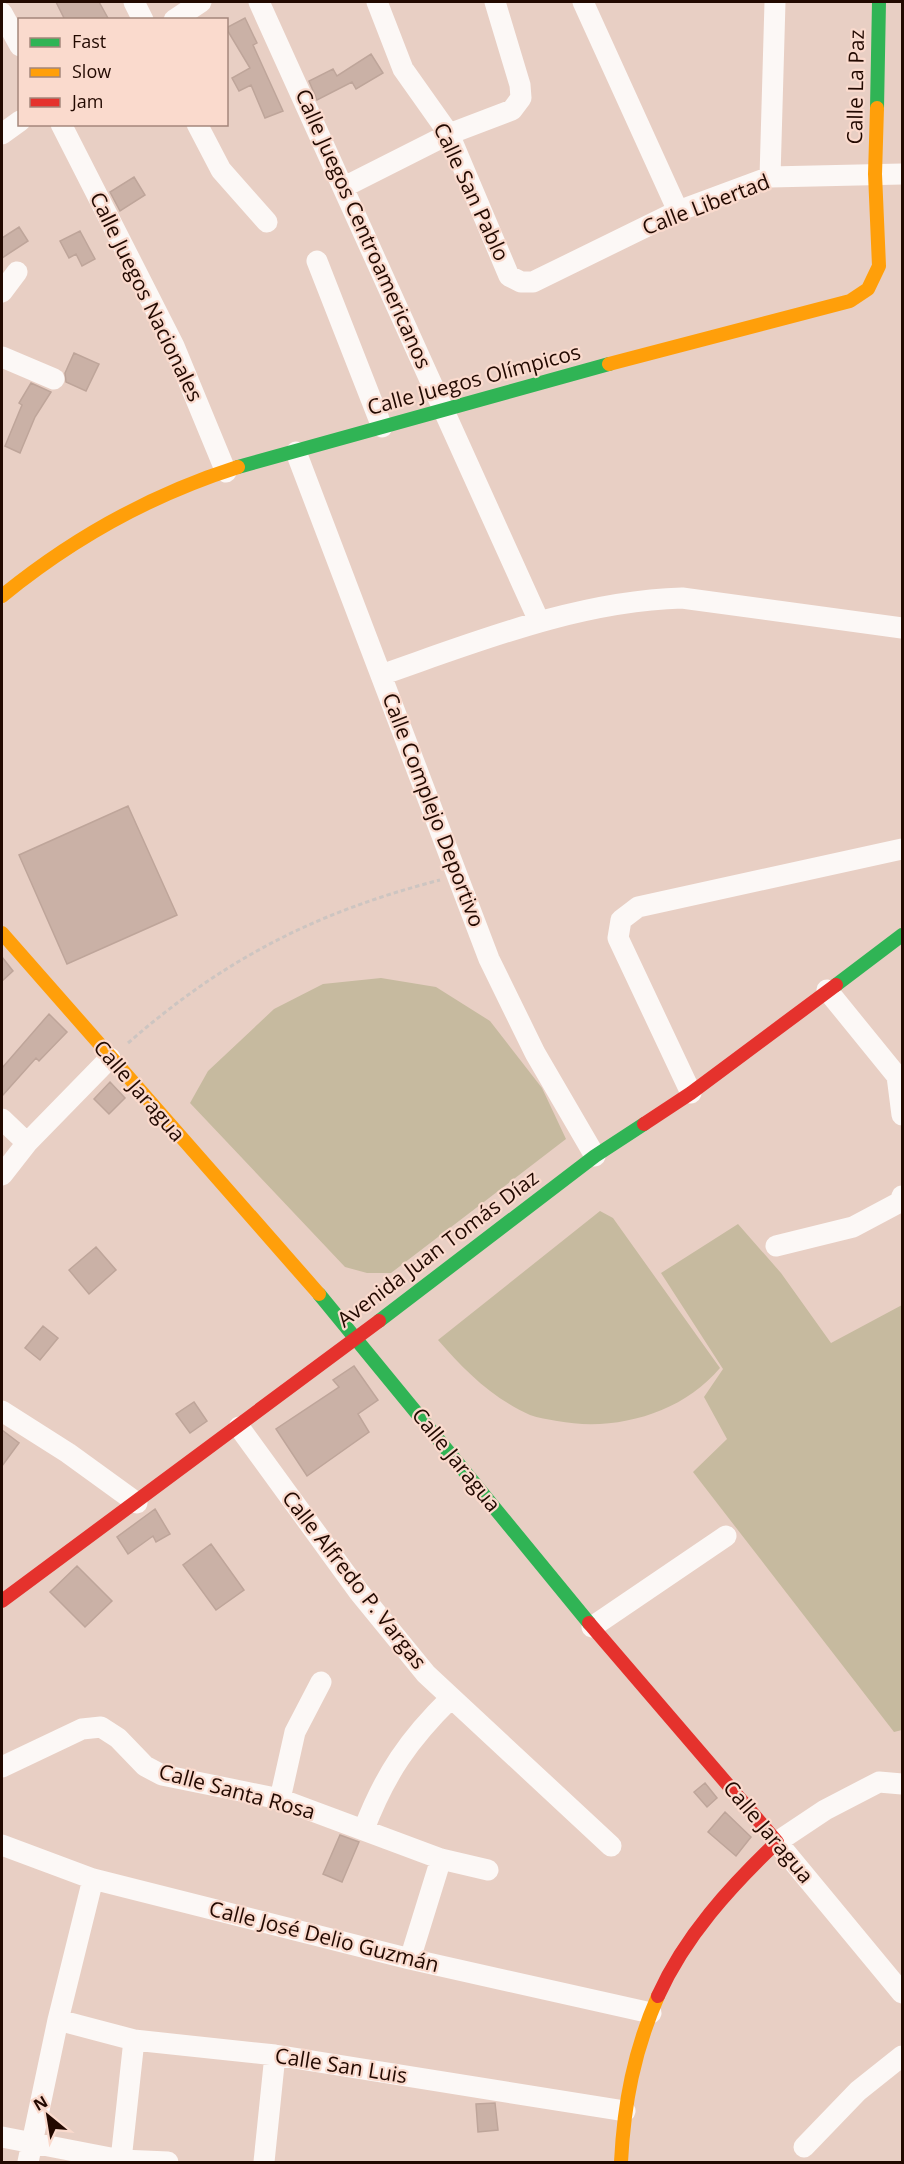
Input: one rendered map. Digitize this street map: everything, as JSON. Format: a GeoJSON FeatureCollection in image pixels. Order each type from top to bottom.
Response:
{"type":"FeatureCollection","features":[{"type":"Feature","properties":{"kind":"street"},"geometry":{"type":"LineString","coordinates":[[134,2],[142,18]]}},
{"type":"Feature","properties":{"kind":"street"},"geometry":{"type":"LineString","coordinates":[[177,18],[201,2]]}},
{"type":"Feature","properties":{"kind":"street","name":"Calle Juegos Centroamericanos"},"geometry":{"type":"LineString","coordinates":[[259,2],[445,408],[539,621]]}},
{"type":"Feature","properties":{"kind":"street","name":"Calle San Pablo"},"geometry":{"type":"LineString","coordinates":[[377,2],[403,69],[449,135],[509,276],[521,282]]}},
{"type":"Feature","properties":{"kind":"street"},"geometry":{"type":"LineString","coordinates":[[344,187],[449,135],[512,110],[521,99],[495,2]]}},
{"type":"Feature","properties":{"kind":"street"},"geometry":{"type":"LineString","coordinates":[[583,2],[678,212]]}},
{"type":"Feature","properties":{"kind":"street"},"geometry":{"type":"LineString","coordinates":[[770,177],[775,2]]}},
{"type":"Feature","properties":{"kind":"street","name":"Calle La Paz"},"geometry":{"type":"LineString","coordinates":[[875,174],[879,2]]}},
{"type":"Feature","properties":{"kind":"street"},"geometry":{"type":"LineString","coordinates":[[2,13],[18,42]]}},
{"type":"Feature","properties":{"kind":"street"},"geometry":{"type":"LineString","coordinates":[[2,134],[18,123]]}},
{"type":"Feature","properties":{"kind":"street","name":"Calle Juegos Nacionales"},"geometry":{"type":"LineString","coordinates":[[62,126],[174,346],[226,472]]}},
{"type":"Feature","properties":{"kind":"street"},"geometry":{"type":"LineString","coordinates":[[198,126],[221,170],[267,222]]}},
{"type":"Feature","properties":{"kind":"street","name":"Calle Juegos Olímpicos"},"geometry":{"type":"LineString","coordinates":[[2,596],[46,558],[113,519],[142,504],[226,472],[445,408],[850,301],[868,289],[879,266],[875,174]]}},
{"type":"Feature","properties":{"kind":"street","name":"Calle Libertad"},"geometry":{"type":"LineString","coordinates":[[521,282],[532,282],[678,212],[770,177],[903,174]]}},
{"type":"Feature","properties":{"kind":"street"},"geometry":{"type":"LineString","coordinates":[[317,261],[382,427]]}},
{"type":"Feature","properties":{"kind":"street"},"geometry":{"type":"LineString","coordinates":[[2,292],[17,272]]}},
{"type":"Feature","properties":{"kind":"street"},"geometry":{"type":"LineString","coordinates":[[2,357],[54,379]]}},
{"type":"Feature","properties":{"kind":"street","name":"Calle Complejo Deportivo"},"geometry":{"type":"LineString","coordinates":[[296,452],[489,959],[536,1053],[595,1156]]}},
{"type":"Feature","properties":{"kind":"street"},"geometry":{"type":"LineString","coordinates":[[381,675],[539,621],[646,599],[682,598],[903,628]]}},
{"type":"Feature","properties":{"kind":"street"},"geometry":{"type":"LineString","coordinates":[[692,1093],[618,938],[621,920],[638,906],[903,849]]}},
{"type":"Feature","properties":{"kind":"street","name":"Calle Jaragua"},"geometry":{"type":"LineString","coordinates":[[2,933],[357,1338],[592,1627],[777,1842],[903,1994]]}},
{"type":"Feature","properties":{"kind":"street","name":"Avenida Juan Tomás Díaz"},"geometry":{"type":"LineString","coordinates":[[2,1601],[240,1427],[595,1156],[692,1093],[903,935]]}},
{"type":"Feature","properties":{"kind":"street"},"geometry":{"type":"LineString","coordinates":[[827,990],[897,1076],[903,1115]]}},
{"type":"Feature","properties":{"kind":"street"},"geometry":{"type":"LineString","coordinates":[[2,1175],[27,1143],[110,1058]]}},
{"type":"Feature","properties":{"kind":"street"},"geometry":{"type":"LineString","coordinates":[[2,1119],[27,1143]]}},
{"type":"Feature","properties":{"kind":"street"},"geometry":{"type":"LineString","coordinates":[[776,1246],[853,1227],[900,1202],[903,1196]]}},
{"type":"Feature","properties":{"kind":"street"},"geometry":{"type":"LineString","coordinates":[[2,1411],[68,1453],[137,1503]]}},
{"type":"Feature","properties":{"kind":"street","name":"Calle Alfredo P. Vargas"},"geometry":{"type":"LineString","coordinates":[[240,1427],[359,1592],[426,1674],[611,1846]]}},
{"type":"Feature","properties":{"kind":"street"},"geometry":{"type":"LineString","coordinates":[[592,1627],[726,1536]]}},
{"type":"Feature","properties":{"kind":"street"},"geometry":{"type":"LineString","coordinates":[[280,1799],[295,1732],[321,1682]]}},
{"type":"Feature","properties":{"kind":"street"},"geometry":{"type":"LineString","coordinates":[[364,1829],[377,1795],[397,1758],[422,1726],[451,1698]]}},
{"type":"Feature","properties":{"kind":"street","name":"Calle Santa Rosa"},"geometry":{"type":"LineString","coordinates":[[2,1767],[82,1729],[101,1727],[118,1738],[145,1766],[162,1775],[280,1799],[441,1859],[488,1870]]}},
{"type":"Feature","properties":{"kind":"street"},"geometry":{"type":"LineString","coordinates":[[621,2163],[625,2111],[635,2061],[651,2013],[665,1981],[701,1922],[746,1870],[777,1842],[825,1810],[879,1782],[903,1784]]}},
{"type":"Feature","properties":{"kind":"street","name":"Calle José Delio Guzmán"},"geometry":{"type":"LineString","coordinates":[[2,1845],[93,1879],[410,1959],[651,2013]]}},
{"type":"Feature","properties":{"kind":"street"},"geometry":{"type":"LineString","coordinates":[[410,1959],[441,1859]]}},
{"type":"Feature","properties":{"kind":"street"},"geometry":{"type":"LineString","coordinates":[[28,2163],[58,2020],[93,1879]]}},
{"type":"Feature","properties":{"kind":"street","name":"Calle San Luis"},"geometry":{"type":"LineString","coordinates":[[58,2020],[134,2040],[275,2055],[625,2111]]}},
{"type":"Feature","properties":{"kind":"street"},"geometry":{"type":"LineString","coordinates":[[121,2160],[134,2040]]}},
{"type":"Feature","properties":{"kind":"street"},"geometry":{"type":"LineString","coordinates":[[264,2163],[275,2055]]}},
{"type":"Feature","properties":{"kind":"street"},"geometry":{"type":"LineString","coordinates":[[804,2147],[858,2091],[903,2056]]}},
{"type":"Feature","properties":{"kind":"street"},"geometry":{"type":"LineString","coordinates":[[2,2137],[121,2160],[168,2163]]}},
{"type":"Feature","properties":{"kind":"path"},"geometry":{"type":"LineString","coordinates":[[110,1058],[170,1006],[256,950],[306,924],[380,895],[458,876]]}},
{"type":"Feature","properties":{"kind":"shaded area"},"geometry":{"type":"Polygon","coordinates":[[[381,978],[436,987],[490,1021],[542,1088],[566,1139],[391,1273],[367,1273],[345,1267],[190,1103],[208,1071],[274,1009],[323,984],[381,978]]]}},
{"type":"Feature","properties":{"kind":"shaded area"},"geometry":{"type":"Polygon","coordinates":[[[600,1211],[613,1218],[720,1368],[686,1397],[646,1416],[601,1424],[579,1424],[533,1416],[491,1392],[438,1340],[600,1211]]]}},
{"type":"Feature","properties":{"kind":"shaded area"},"geometry":{"type":"Polygon","coordinates":[[[738,1224],[781,1273],[831,1343],[902,1305],[902,1730],[894,1732],[693,1472],[727,1439],[704,1397],[723,1369],[661,1273],[738,1224]]]}},
{"type":"Feature","properties":{"kind":"building"},"geometry":{"type":"Polygon","coordinates":[[[56,2],[99,2],[108,18],[64,18],[56,2]]]}},
{"type":"Feature","properties":{"kind":"building"},"geometry":{"type":"Polygon","coordinates":[[[245,18],[257,43],[253,45],[283,111],[265,118],[251,85],[239,91],[232,78],[250,68],[228,31],[228,27],[245,18]]]}},
{"type":"Feature","properties":{"kind":"building"},"geometry":{"type":"Polygon","coordinates":[[[371,54],[383,73],[356,89],[352,82],[317,100],[309,81],[333,69],[337,76],[371,54]]]}},
{"type":"Feature","properties":{"kind":"building"},"geometry":{"type":"Polygon","coordinates":[[[134,177],[145,195],[120,211],[110,192],[134,177]]]}},
{"type":"Feature","properties":{"kind":"building"},"geometry":{"type":"Polygon","coordinates":[[[19,227],[28,241],[2,258],[2,238],[19,227]]]}},
{"type":"Feature","properties":{"kind":"building"},"geometry":{"type":"Polygon","coordinates":[[[80,231],[95,259],[82,266],[76,254],[69,258],[60,241],[80,231]]]}},
{"type":"Feature","properties":{"kind":"building"},"geometry":{"type":"Polygon","coordinates":[[[74,353],[99,364],[86,391],[66,382],[65,373],[74,353]]]}},
{"type":"Feature","properties":{"kind":"building"},"geometry":{"type":"Polygon","coordinates":[[[31,383],[51,392],[35,417],[20,453],[5,446],[22,405],[19,403],[31,383]]]}},
{"type":"Feature","properties":{"kind":"building"},"geometry":{"type":"Polygon","coordinates":[[[128,806],[177,915],[67,964],[19,855],[128,806]]]}},
{"type":"Feature","properties":{"kind":"building"},"geometry":{"type":"Polygon","coordinates":[[[2,957],[13,971],[2,981],[2,957]]]}},
{"type":"Feature","properties":{"kind":"building"},"geometry":{"type":"Polygon","coordinates":[[[49,1014],[67,1032],[39,1061],[36,1058],[2,1096],[2,1068],[49,1014]]]}},
{"type":"Feature","properties":{"kind":"building"},"geometry":{"type":"Polygon","coordinates":[[[110,1082],[125,1098],[109,1114],[94,1099],[110,1082]]]}},
{"type":"Feature","properties":{"kind":"building"},"geometry":{"type":"Polygon","coordinates":[[[96,1247],[116,1270],[89,1294],[69,1270],[96,1247]]]}},
{"type":"Feature","properties":{"kind":"building"},"geometry":{"type":"Polygon","coordinates":[[[43,1326],[58,1338],[40,1360],[25,1348],[43,1326]]]}},
{"type":"Feature","properties":{"kind":"building"},"geometry":{"type":"Polygon","coordinates":[[[354,1366],[378,1400],[358,1414],[369,1432],[307,1476],[276,1429],[339,1387],[333,1380],[354,1366]]]}},
{"type":"Feature","properties":{"kind":"building"},"geometry":{"type":"Polygon","coordinates":[[[194,1402],[207,1421],[190,1433],[176,1414],[194,1402]]]}},
{"type":"Feature","properties":{"kind":"building"},"geometry":{"type":"Polygon","coordinates":[[[2,1430],[19,1443],[2,1466],[2,1430]]]}},
{"type":"Feature","properties":{"kind":"building"},"geometry":{"type":"Polygon","coordinates":[[[155,1509],[170,1534],[156,1542],[153,1536],[128,1554],[117,1537],[155,1509]]]}},
{"type":"Feature","properties":{"kind":"building"},"geometry":{"type":"Polygon","coordinates":[[[211,1544],[244,1590],[216,1610],[183,1565],[211,1544]]]}},
{"type":"Feature","properties":{"kind":"building"},"geometry":{"type":"Polygon","coordinates":[[[77,1566],[112,1601],[85,1627],[50,1592],[77,1566]]]}},
{"type":"Feature","properties":{"kind":"building"},"geometry":{"type":"Polygon","coordinates":[[[705,1783],[717,1798],[707,1807],[694,1792],[705,1783]]]}},
{"type":"Feature","properties":{"kind":"building"},"geometry":{"type":"Polygon","coordinates":[[[725,1812],[751,1837],[736,1856],[708,1832],[725,1812]]]}},
{"type":"Feature","properties":{"kind":"building"},"geometry":{"type":"Polygon","coordinates":[[[340,1835],[359,1842],[342,1882],[323,1874],[340,1835]]]}},
{"type":"Feature","properties":{"kind":"building"},"geometry":{"type":"Polygon","coordinates":[[[495,2103],[498,2130],[478,2132],[476,2104],[495,2103]]]}},
{"type":"Feature","properties":{"kind":"traffic: fast"},"geometry":{"type":"LineString","coordinates":[[877,108],[879,2]]}},
{"type":"Feature","properties":{"kind":"traffic: fast"},"geometry":{"type":"LineString","coordinates":[[238,467],[609,364]]}},
{"type":"Feature","properties":{"kind":"traffic: fast"},"geometry":{"type":"LineString","coordinates":[[836,985],[902,935]]}},
{"type":"Feature","properties":{"kind":"traffic: fast"},"geometry":{"type":"LineString","coordinates":[[379,1321],[595,1156],[644,1124]]}},
{"type":"Feature","properties":{"kind":"traffic: fast"},"geometry":{"type":"LineString","coordinates":[[319,1294],[589,1623]]}},
{"type":"Feature","properties":{"kind":"traffic: slow"},"geometry":{"type":"LineString","coordinates":[[609,364],[850,301],[868,289],[879,266],[875,174],[877,108]]}},
{"type":"Feature","properties":{"kind":"traffic: slow"},"geometry":{"type":"LineString","coordinates":[[2,596],[56,555],[114,520],[174,491],[238,467]]}},
{"type":"Feature","properties":{"kind":"traffic: slow"},"geometry":{"type":"LineString","coordinates":[[2,933],[319,1294]]}},
{"type":"Feature","properties":{"kind":"traffic: slow"},"geometry":{"type":"LineString","coordinates":[[621,2162],[632,2077],[658,1996]]}},
{"type":"Feature","properties":{"kind":"traffic: jam"},"geometry":{"type":"LineString","coordinates":[[644,1124],[691,1093],[836,985]]}},
{"type":"Feature","properties":{"kind":"traffic: jam"},"geometry":{"type":"LineString","coordinates":[[2,1601],[379,1321]]}},
{"type":"Feature","properties":{"kind":"traffic: jam"},"geometry":{"type":"LineString","coordinates":[[589,1623],[777,1842],[710,1913],[681,1953],[658,1996]]}}]}
